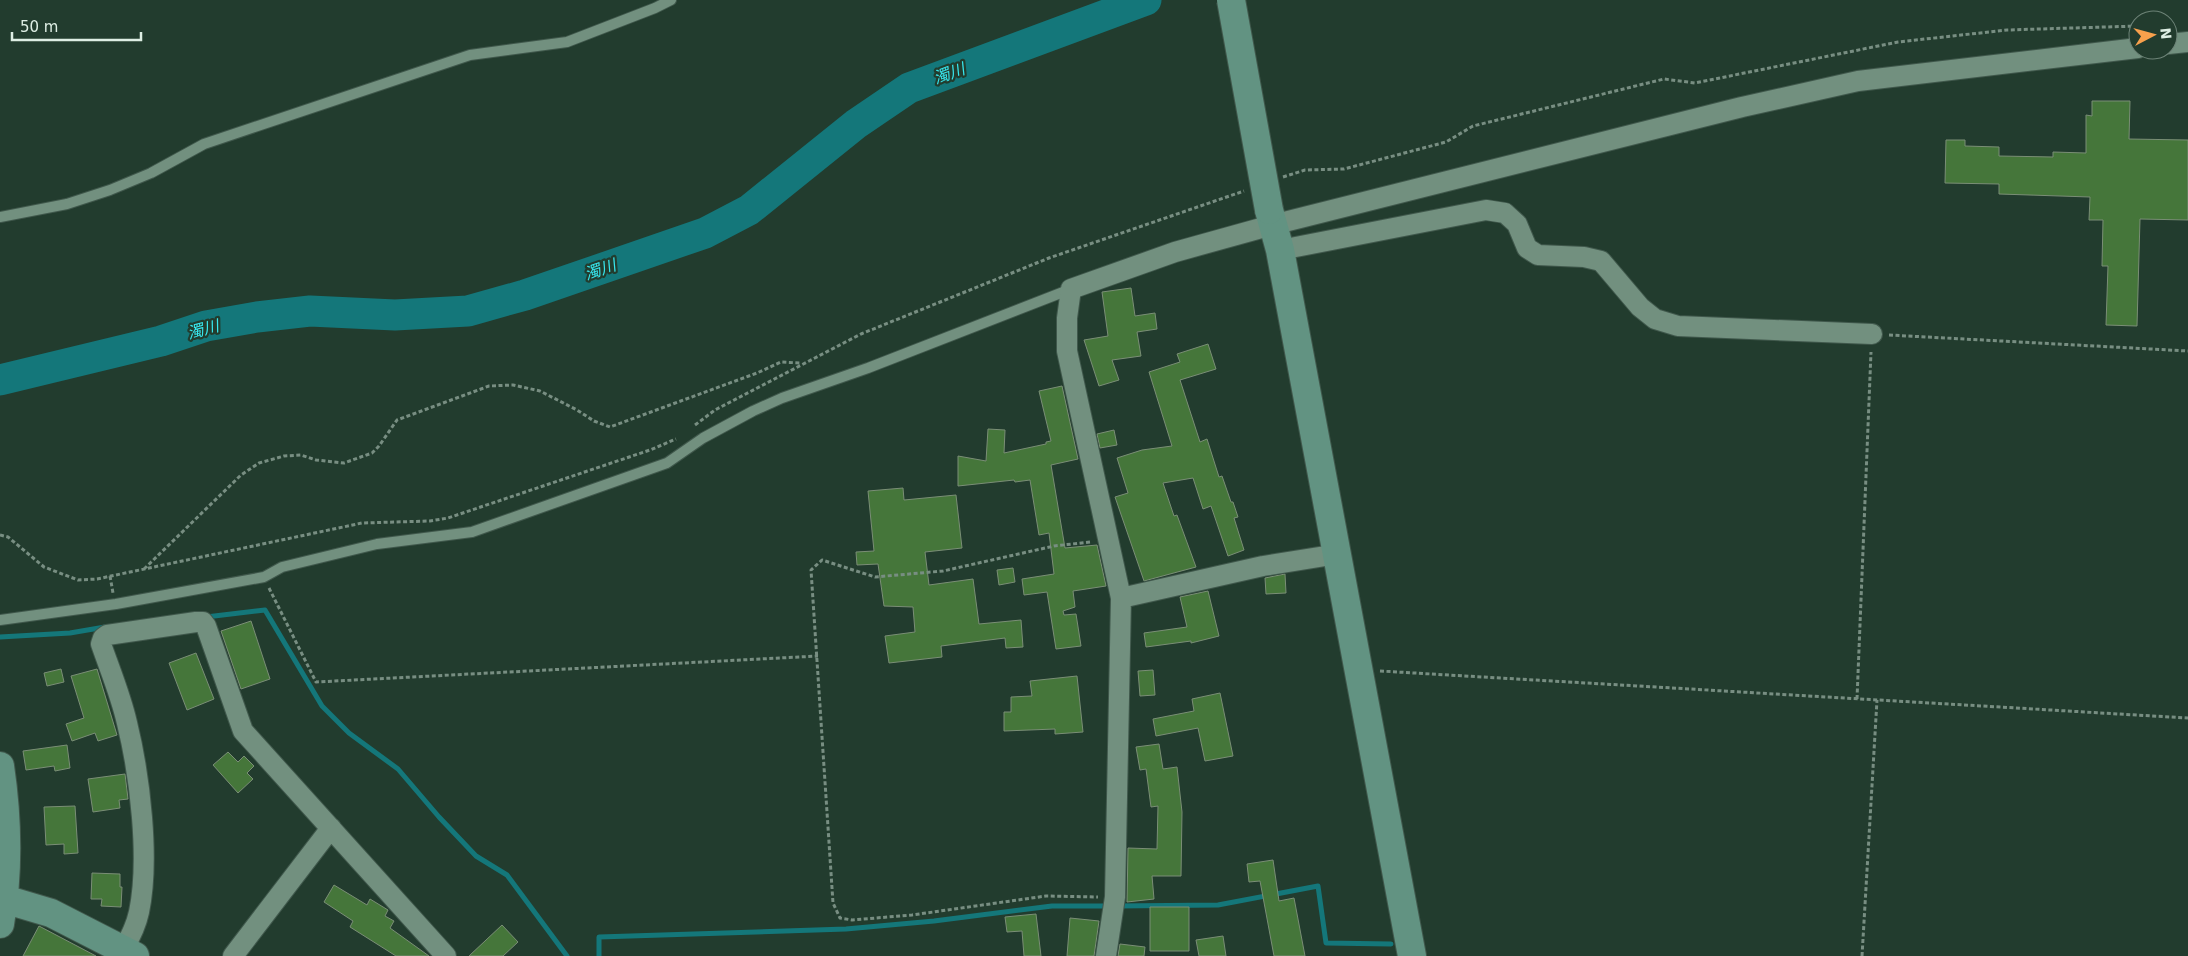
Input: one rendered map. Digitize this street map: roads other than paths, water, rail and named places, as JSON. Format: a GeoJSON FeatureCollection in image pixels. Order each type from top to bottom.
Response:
{"type":"FeatureCollection","features":[{"type":"Feature","properties":{"kind":"street"},"geometry":{"type":"LineString","coordinates":[[1231,0],[1338,554],[1412,956]]}},
{"type":"Feature","properties":{"kind":"street"},"geometry":{"type":"LineString","coordinates":[[1106,956],[1116,898],[1122,598],[1067,351],[1071,289],[1175,252],[1274,228],[1672,123],[1858,81],[2128,49]]}},
{"type":"Feature","properties":{"kind":"street"},"geometry":{"type":"LineString","coordinates":[[1274,228],[1486,210],[1505,213],[1517,224],[1527,248],[1538,255],[1584,257],[1601,261],[1616,276],[1640,307],[1655,319],[1678,326],[1872,334]]}},
{"type":"Feature","properties":{"kind":"street"},"geometry":{"type":"LineString","coordinates":[[1122,598],[1263,566],[1338,554]]}},
{"type":"Feature","properties":{"kind":"street"},"geometry":{"type":"LineString","coordinates":[[0,766],[8,826],[2,912],[51,913],[129,953],[139,912],[142,886],[141,804],[127,722],[102,644],[103,638],[108,635],[203,622],[243,731],[446,956]]}},
{"type":"Feature","properties":{"kind":"street"},"geometry":{"type":"LineString","coordinates":[[233,956],[331,828]]}},
{"type":"Feature","properties":{"kind":"lane"},"geometry":{"type":"LineString","coordinates":[[0,217],[67,204],[110,190],[151,173],[204,144],[470,55],[567,42],[671,0]]}},
{"type":"Feature","properties":{"kind":"lane"},"geometry":{"type":"LineString","coordinates":[[0,620],[116,604],[264,577],[282,567],[377,544],[472,532],[667,463],[703,438],[753,411],[782,398],[877,364],[1071,289]]}},
{"type":"Feature","properties":{"kind":"waterway","name":"濁川"},"geometry":{"type":"LineString","coordinates":[[0,380],[161,341],[206,326],[257,317],[310,311],[395,315],[468,311],[525,295],[705,233],[749,210],[856,124],[909,88],[1146,0]]}},
{"type":"Feature","properties":{"kind":"waterway"},"geometry":{"type":"LineString","coordinates":[[206,617],[265,610],[322,706],[349,733],[398,769],[439,817],[476,856],[507,875],[567,956]]}},
{"type":"Feature","properties":{"kind":"waterway"},"geometry":{"type":"LineString","coordinates":[[0,637],[70,633],[105,627]]}},
{"type":"Feature","properties":{"kind":"waterway"},"geometry":{"type":"LineString","coordinates":[[1117,906],[1218,905],[1318,886],[1326,943],[1391,944]]}},
{"type":"Feature","properties":{"kind":"waterway"},"geometry":{"type":"LineString","coordinates":[[599,956],[599,937],[846,929],[934,921],[1052,906],[1109,906]]}}]}
